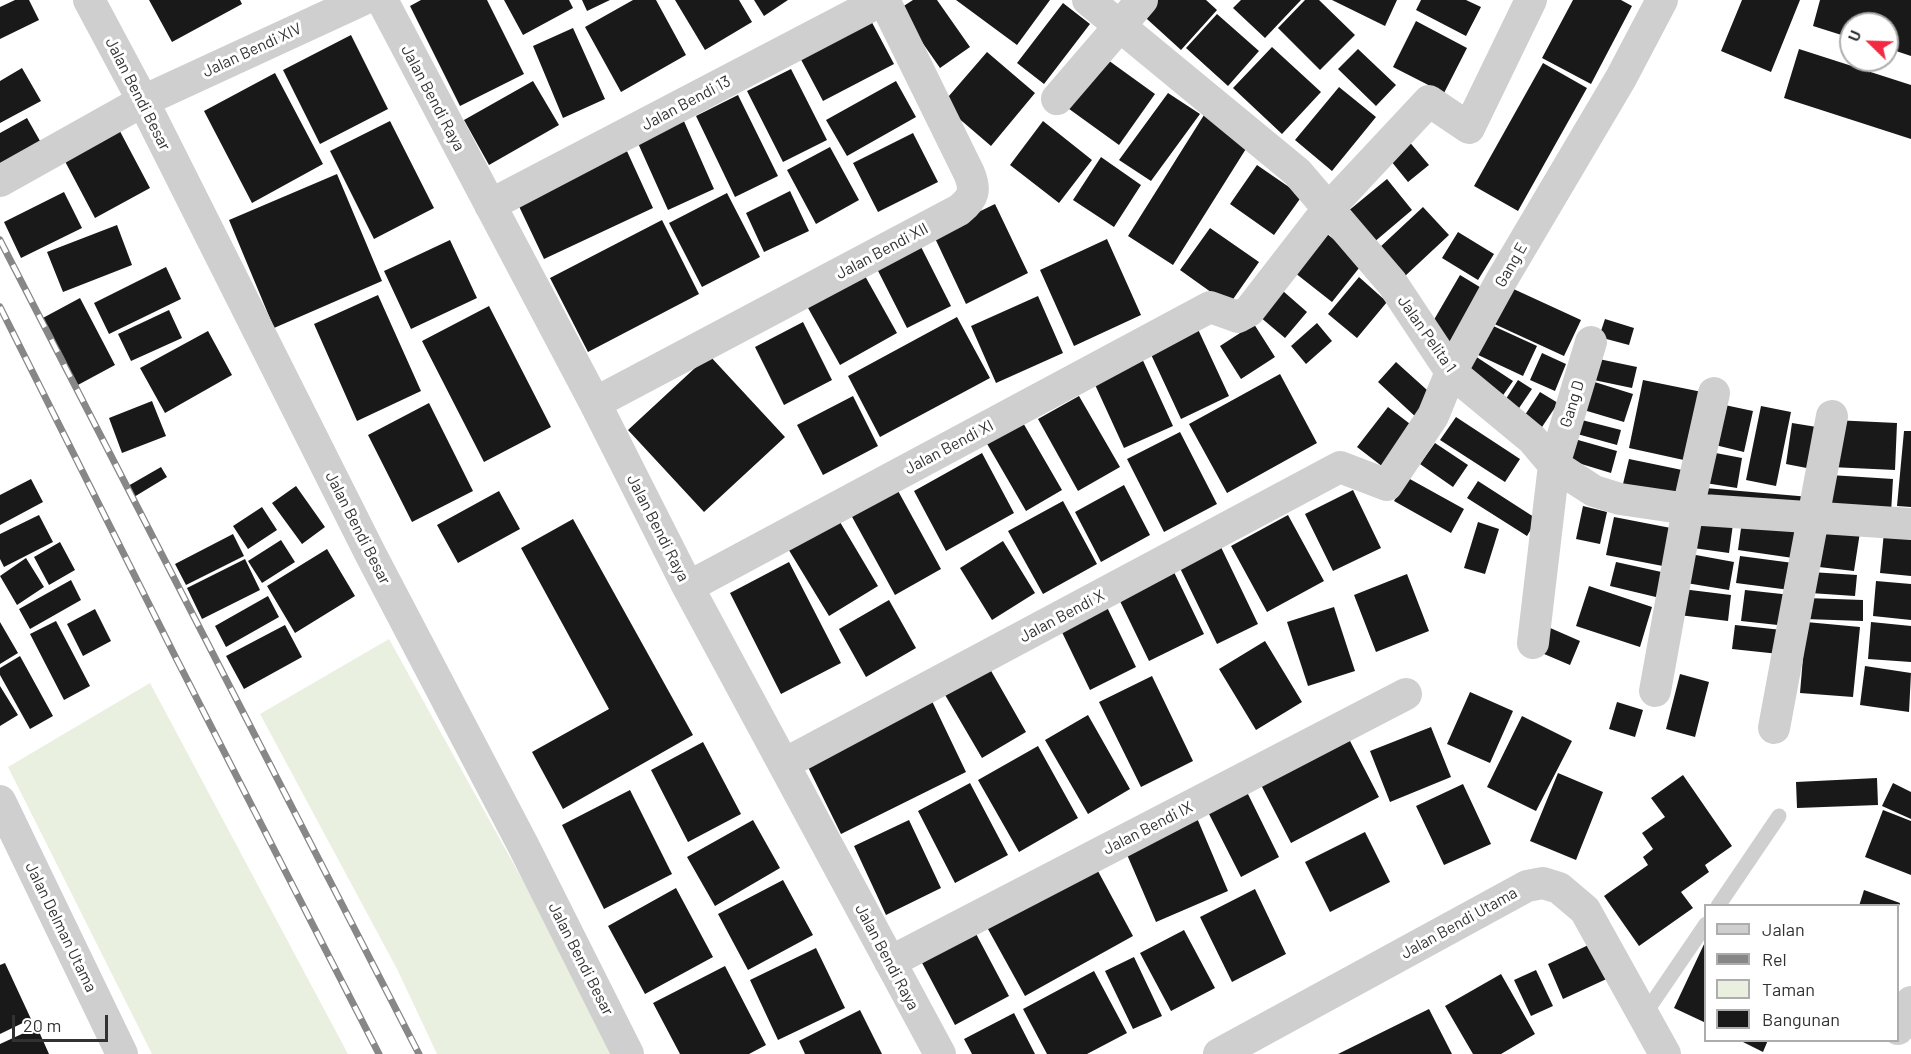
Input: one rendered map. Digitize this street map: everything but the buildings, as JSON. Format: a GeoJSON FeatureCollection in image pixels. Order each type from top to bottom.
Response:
{"type":"FeatureCollection","features":[{"type":"Feature","properties":{"kind":"street","name":"Jalan Bendi Besar"},"geometry":{"type":"LineString","coordinates":[[89,0],[143,101],[371,555],[523,845],[628,1054]]}},
{"type":"Feature","properties":{"kind":"street","name":"Jalan Bendi XIV"},"geometry":{"type":"LineString","coordinates":[[0,181],[143,101],[362,0]]}},
{"type":"Feature","properties":{"kind":"street","name":"Jalan Bendi Raya"},"geometry":{"type":"LineString","coordinates":[[382,0],[595,404],[688,587],[940,1054]]}},
{"type":"Feature","properties":{"kind":"street","name":"Jalan Bendi 13"},"geometry":{"type":"LineString","coordinates":[[490,205],[883,0]]}},
{"type":"Feature","properties":{"kind":"street","name":"Jalan Bendi XII"},"geometry":{"type":"LineString","coordinates":[[595,404],[959,210],[968,203],[973,195],[974,186],[969,173],[883,0]]}},
{"type":"Feature","properties":{"kind":"street","name":"Jalan Pelita 1"},"geometry":{"type":"LineString","coordinates":[[1088,0],[1297,172],[1392,283],[1451,372],[1532,439],[1554,465],[1594,491],[1620,499],[1688,509],[1911,524]]}},
{"type":"Feature","properties":{"kind":"street"},"geometry":{"type":"LineString","coordinates":[[1057,99],[1142,0]]}},
{"type":"Feature","properties":{"kind":"street"},"geometry":{"type":"LineString","coordinates":[[1328,209],[1429,100],[1469,128],[1531,0]]}},
{"type":"Feature","properties":{"kind":"street","name":"Gang E"},"geometry":{"type":"LineString","coordinates":[[1340,467],[1388,485],[1433,417],[1451,372],[1501,281],[1620,78],[1662,0]]}},
{"type":"Feature","properties":{"kind":"street","name":"Jalan Bendi XI"},"geometry":{"type":"LineString","coordinates":[[688,587],[1210,307],[1238,317],[1249,311],[1328,209]]}},
{"type":"Feature","properties":{"kind":"street","name":"Gang D"},"geometry":{"type":"LineString","coordinates":[[1533,643],[1554,465],[1591,342]]}},
{"type":"Feature","properties":{"kind":"street"},"geometry":{"type":"LineString","coordinates":[[1655,691],[1688,509],[1714,393]]}},
{"type":"Feature","properties":{"kind":"street"},"geometry":{"type":"LineString","coordinates":[[1774,728],[1832,416]]}},
{"type":"Feature","properties":{"kind":"street","name":"Jalan Bendi X"},"geometry":{"type":"LineString","coordinates":[[784,764],[1340,467]]}},
{"type":"Feature","properties":{"kind":"street","name":"Jalan Bendi IX"},"geometry":{"type":"LineString","coordinates":[[890,962],[1406,694]]}},
{"type":"Feature","properties":{"kind":"street","name":"Jalan Delman Utama"},"geometry":{"type":"LineString","coordinates":[[0,801],[122,1054]]}},
{"type":"Feature","properties":{"kind":"street","name":"Jalan Bendi Utama"},"geometry":{"type":"LineString","coordinates":[[1219,1054],[1527,886],[1543,883],[1558,888],[1585,910],[1665,1054]]}},
{"type":"Feature","properties":{"kind":"street"},"geometry":{"type":"LineString","coordinates":[[1899,1027],[1911,1002]]}},
{"type":"Feature","properties":{"kind":"lane"},"geometry":{"type":"LineString","coordinates":[[1719,904],[1779,816]]}},
{"type":"Feature","properties":{"kind":"lane"},"geometry":{"type":"LineString","coordinates":[[1644,1015],[1704,927]]}},
{"type":"Feature","properties":{"kind":"green space"},"geometry":{"type":"Polygon","coordinates":[[[389,639],[619,1054],[437,1054],[397,969],[260,714],[389,639]]]}},
{"type":"Feature","properties":{"kind":"green space"},"geometry":{"type":"Polygon","coordinates":[[[150,683],[348,1054],[152,1054],[8,767],[150,683]]]}},
{"type":"Feature","properties":{"kind":"railway"},"geometry":{"type":"LineString","coordinates":[[0,240],[419,1054]]}},
{"type":"Feature","properties":{"kind":"railway"},"geometry":{"type":"LineString","coordinates":[[0,307],[176,658],[379,1054]]}}]}
